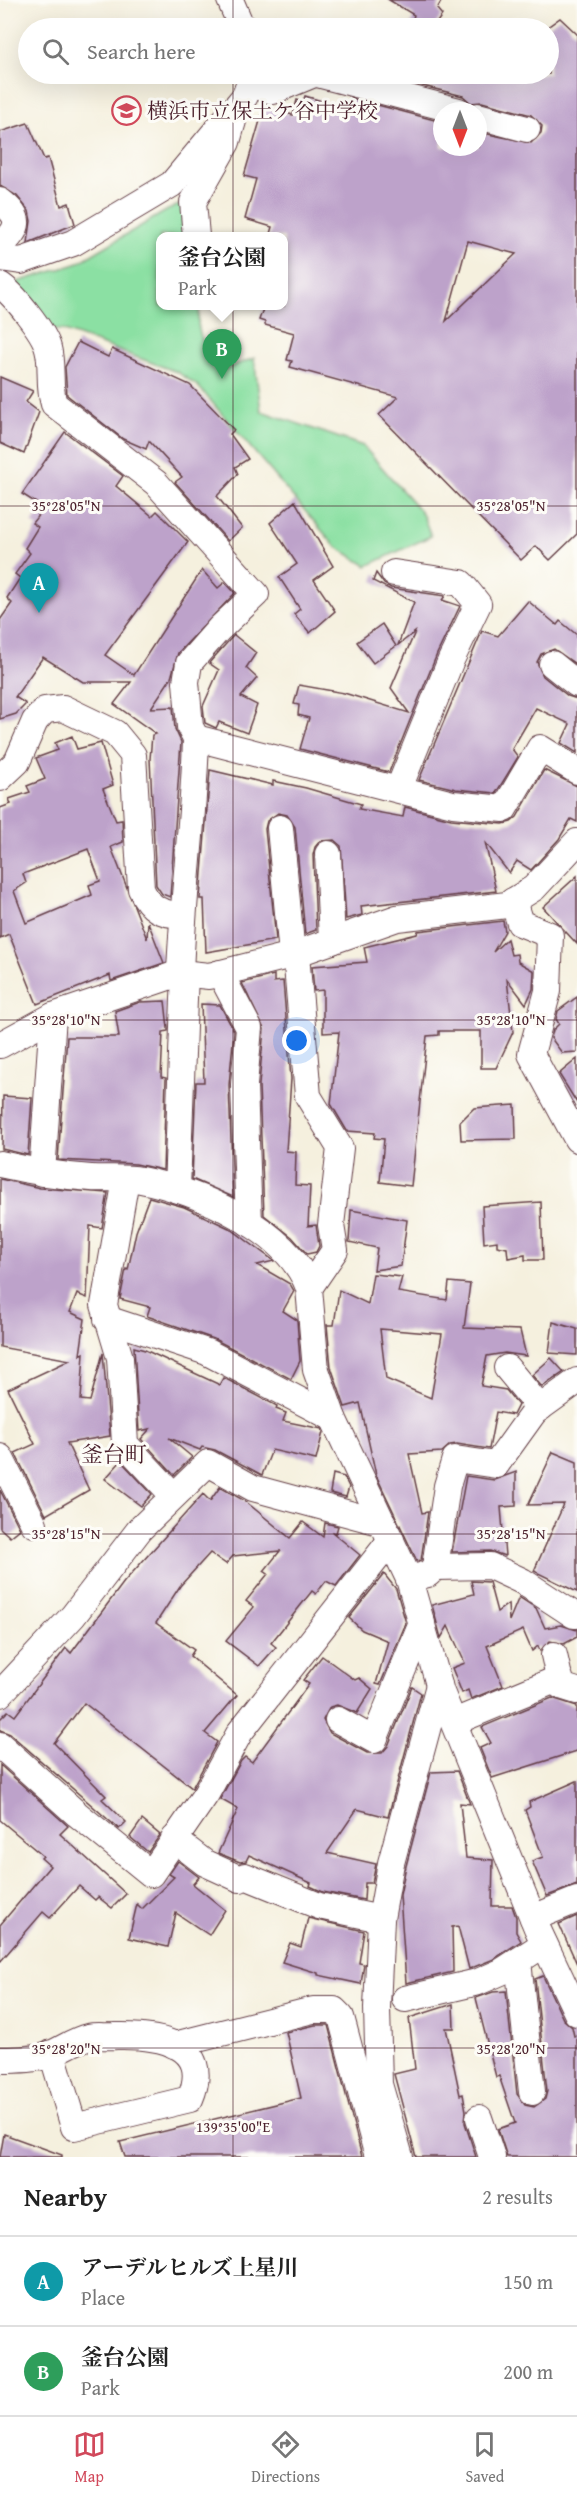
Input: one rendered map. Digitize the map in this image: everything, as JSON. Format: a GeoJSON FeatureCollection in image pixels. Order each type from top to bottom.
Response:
{"type":"FeatureCollection","features":[{"type":"Feature","properties":{"kind":"street"},"geometry":{"type":"LineString","coordinates":[[230,0],[238,18]]}},
{"type":"Feature","properties":{"kind":"street"},"geometry":{"type":"LineString","coordinates":[[247,87],[273,91],[291,84]]}},
{"type":"Feature","properties":{"kind":"street"},"geometry":{"type":"LineString","coordinates":[[355,84],[433,104]]}},
{"type":"Feature","properties":{"kind":"street"},"geometry":{"type":"LineString","coordinates":[[196,232],[193,202],[227,142],[247,87]]}},
{"type":"Feature","properties":{"kind":"street"},"geometry":{"type":"LineString","coordinates":[[0,258],[21,261],[73,243],[172,184],[247,87]]}},
{"type":"Feature","properties":{"kind":"street"},"geometry":{"type":"LineString","coordinates":[[487,118],[527,129]]}},
{"type":"Feature","properties":{"kind":"street"},"geometry":{"type":"LineString","coordinates":[[0,201],[14,211],[17,223],[13,235],[0,246]]}},
{"type":"Feature","properties":{"kind":"street"},"geometry":{"type":"LineString","coordinates":[[0,285],[37,326],[48,347],[50,393],[54,404],[156,483],[256,594],[219,629],[189,663],[186,682],[190,727],[196,738],[194,815],[182,915],[177,1191]]}},
{"type":"Feature","properties":{"kind":"street"},"geometry":{"type":"LineString","coordinates":[[394,573],[461,583],[478,604],[451,660],[399,788]]}},
{"type":"Feature","properties":{"kind":"street"},"geometry":{"type":"LineString","coordinates":[[552,664],[577,684]]}},
{"type":"Feature","properties":{"kind":"street"},"geometry":{"type":"LineString","coordinates":[[0,778],[17,762],[35,721],[45,710],[63,708],[115,733],[134,755],[141,890],[147,903],[164,914],[182,915]]}},
{"type":"Feature","properties":{"kind":"street"},"geometry":{"type":"LineString","coordinates":[[196,738],[399,788],[453,804],[504,809],[540,748],[577,771]]}},
{"type":"Feature","properties":{"kind":"street"},"geometry":{"type":"LineString","coordinates":[[280,828],[308,1096],[340,1148],[331,1225],[335,1250],[309,1288]]}},
{"type":"Feature","properties":{"kind":"street"},"geometry":{"type":"LineString","coordinates":[[0,1045],[26,1019],[53,1016],[182,973],[209,976],[294,955],[397,918],[479,910],[513,901],[534,888],[577,842]]}},
{"type":"Feature","properties":{"kind":"street"},"geometry":{"type":"LineString","coordinates":[[328,854],[332,941]]}},
{"type":"Feature","properties":{"kind":"street"},"geometry":{"type":"LineString","coordinates":[[513,901],[520,923],[550,935],[548,991],[531,1054],[577,1139]]}},
{"type":"Feature","properties":{"kind":"street"},"geometry":{"type":"LineString","coordinates":[[220,973],[249,1028],[244,1085],[249,1223]]}},
{"type":"Feature","properties":{"kind":"street"},"geometry":{"type":"LineString","coordinates":[[42,1173],[53,1016]]}},
{"type":"Feature","properties":{"kind":"street"},"geometry":{"type":"LineString","coordinates":[[0,1164],[42,1173],[140,1180],[177,1191],[219,1207],[249,1223],[285,1249],[305,1275],[309,1288],[316,1370],[333,1418],[409,1579],[439,1685],[533,1918],[577,2013]]}},
{"type":"Feature","properties":{"kind":"street"},"geometry":{"type":"LineString","coordinates":[[126,1179],[104,1305],[120,1358],[125,1444],[173,1495]]}},
{"type":"Feature","properties":{"kind":"street"},"geometry":{"type":"LineString","coordinates":[[107,1319],[207,1352],[333,1418]]}},
{"type":"Feature","properties":{"kind":"street"},"geometry":{"type":"LineString","coordinates":[[507,1368],[540,1408]]}},
{"type":"Feature","properties":{"kind":"street"},"geometry":{"type":"LineString","coordinates":[[409,1579],[428,1574],[435,1567],[447,1486],[455,1459],[496,1465],[540,1408],[577,1381]]}},
{"type":"Feature","properties":{"kind":"street"},"geometry":{"type":"LineString","coordinates":[[0,1457],[34,1524]]}},
{"type":"Feature","properties":{"kind":"street"},"geometry":{"type":"LineString","coordinates":[[0,1694],[80,1607],[140,1528],[208,1463],[253,1488],[387,1532]]}},
{"type":"Feature","properties":{"kind":"street"},"geometry":{"type":"LineString","coordinates":[[0,1745],[77,1814],[151,1874],[206,1794],[240,1732],[387,1532]]}},
{"type":"Feature","properties":{"kind":"street"},"geometry":{"type":"LineString","coordinates":[[435,1567],[490,1566],[522,1581],[574,1615],[577,1614]]}},
{"type":"Feature","properties":{"kind":"street"},"geometry":{"type":"LineString","coordinates":[[0,1676],[70,1603],[80,1607]]}},
{"type":"Feature","properties":{"kind":"street"},"geometry":{"type":"LineString","coordinates":[[338,1720],[374,1740],[422,1623]]}},
{"type":"Feature","properties":{"kind":"street"},"geometry":{"type":"LineString","coordinates":[[454,1722],[564,1675]]}},
{"type":"Feature","properties":{"kind":"street"},"geometry":{"type":"LineString","coordinates":[[400,2157],[379,2084],[377,2008],[381,1919],[391,1863],[439,1685]]}},
{"type":"Feature","properties":{"kind":"street"},"geometry":{"type":"LineString","coordinates":[[174,1839],[205,1863],[240,1879],[245,1876],[319,1906],[381,1919]]}},
{"type":"Feature","properties":{"kind":"street"},"geometry":{"type":"LineString","coordinates":[[533,1918],[577,1900]]}},
{"type":"Feature","properties":{"kind":"street"},"geometry":{"type":"LineString","coordinates":[[405,1999],[478,1982],[544,1944]]}},
{"type":"Feature","properties":{"kind":"street"},"geometry":{"type":"LineString","coordinates":[[518,1961],[532,2092]]}},
{"type":"Feature","properties":{"kind":"street"},"geometry":{"type":"LineString","coordinates":[[174,2045],[313,2010],[334,2010],[341,2017],[378,2157]]}},
{"type":"Feature","properties":{"kind":"street"},"geometry":{"type":"LineString","coordinates":[[0,2070],[54,2060],[88,2037],[134,2036],[165,2040],[188,2052],[196,2067],[196,2084],[190,2099],[74,2127],[54,2060]]}},
{"type":"Feature","properties":{"kind":"street"},"geometry":{"type":"LineString","coordinates":[[0,2060],[44,2056],[54,2060]]}},
{"type":"Feature","properties":{"kind":"street"},"geometry":{"type":"LineString","coordinates":[[479,2118],[492,2157]]}},
{"type":"Feature","properties":{"kind":"green space"},"geometry":{"type":"Polygon","coordinates":[[[190,200],[205,232],[156,232],[156,310],[200,310],[198,324],[202,340],[222,370],[254,358],[261,411],[363,446],[422,513],[431,536],[367,566],[335,546],[198,386],[177,372],[62,330],[51,330],[11,284],[76,264],[166,211],[190,200]]]}},
{"type":"Feature","properties":{"kind":"building"},"geometry":{"type":"Polygon","coordinates":[[[389,0],[442,0],[437,9],[442,15],[440,18],[413,18],[414,15],[389,0]]]}},
{"type":"Feature","properties":{"kind":"building"},"geometry":{"type":"Polygon","coordinates":[[[559,19],[577,34],[577,534],[550,560],[536,546],[521,560],[379,415],[398,397],[290,367],[292,361],[287,360],[294,333],[265,325],[265,322],[259,320],[263,310],[288,310],[288,232],[270,232],[272,227],[245,219],[256,179],[244,176],[264,107],[293,115],[297,100],[303,102],[305,96],[348,109],[351,98],[433,120],[433,156],[487,156],[487,134],[531,143],[541,133],[542,126],[531,115],[487,102],[470,102],[463,96],[415,84],[559,84],[559,19]],[[468,241],[446,321],[516,254],[468,241]]]}},
{"type":"Feature","properties":{"kind":"building"},"geometry":{"type":"Polygon","coordinates":[[[28,123],[44,159],[48,158],[61,206],[69,203],[75,224],[28,243],[31,221],[29,211],[17,196],[0,186],[0,132],[28,123]]]}},
{"type":"Feature","properties":{"kind":"building"},"geometry":{"type":"Polygon","coordinates":[[[78,342],[108,357],[112,349],[190,385],[234,430],[230,434],[248,459],[235,467],[238,474],[217,496],[242,528],[228,541],[175,482],[182,477],[149,441],[146,449],[123,439],[67,395],[65,367],[78,342]]]}},
{"type":"Feature","properties":{"kind":"building"},"geometry":{"type":"Polygon","coordinates":[[[0,377],[33,391],[26,402],[39,412],[24,454],[0,443],[0,377]]]}},
{"type":"Feature","properties":{"kind":"building"},"geometry":{"type":"Polygon","coordinates":[[[65,432],[123,476],[116,486],[152,516],[157,511],[188,542],[105,655],[134,675],[202,570],[218,588],[225,582],[235,593],[178,653],[171,678],[151,708],[173,707],[175,729],[181,742],[170,897],[162,894],[156,885],[150,759],[152,735],[156,734],[114,704],[131,682],[83,682],[43,657],[15,697],[26,704],[16,714],[0,719],[0,620],[12,603],[7,598],[20,578],[15,574],[30,553],[25,548],[38,527],[32,523],[44,508],[22,494],[65,432]]]}},
{"type":"Feature","properties":{"kind":"building"},"geometry":{"type":"Polygon","coordinates":[[[295,501],[333,566],[314,580],[335,611],[310,633],[294,614],[300,609],[279,577],[297,564],[270,523],[295,501]]]}},
{"type":"Feature","properties":{"kind":"building"},"geometry":{"type":"Polygon","coordinates":[[[376,573],[384,584],[391,588],[445,596],[442,600],[460,606],[437,654],[389,772],[300,749],[309,718],[298,715],[299,705],[294,704],[299,685],[344,693],[409,713],[391,688],[415,632],[398,645],[414,602],[373,581],[376,573]]]}},
{"type":"Feature","properties":{"kind":"building"},"geometry":{"type":"Polygon","coordinates":[[[528,601],[557,625],[560,621],[577,635],[577,665],[554,649],[541,654],[537,662],[543,676],[568,696],[577,699],[577,753],[561,743],[570,724],[536,708],[512,749],[518,757],[496,793],[456,789],[419,780],[482,631],[498,636],[528,601]]]}},
{"type":"Feature","properties":{"kind":"building"},"geometry":{"type":"Polygon","coordinates":[[[382,624],[396,646],[373,663],[357,642],[382,624]]]}},
{"type":"Feature","properties":{"kind":"building"},"geometry":{"type":"Polygon","coordinates":[[[234,635],[256,653],[246,668],[257,678],[241,697],[257,705],[247,733],[219,722],[216,728],[205,723],[203,706],[219,670],[209,663],[234,635]]]}},
{"type":"Feature","properties":{"kind":"building"},"geometry":{"type":"Polygon","coordinates":[[[72,736],[77,749],[101,743],[113,785],[103,789],[116,821],[122,820],[123,842],[111,847],[147,939],[148,922],[164,963],[111,981],[110,975],[37,1004],[9,934],[0,938],[0,808],[11,804],[9,799],[30,792],[27,786],[45,779],[36,758],[58,750],[55,743],[72,736]],[[88,849],[23,874],[26,883],[14,891],[26,923],[92,895],[89,885],[100,881],[88,849]]]}},
{"type":"Feature","properties":{"kind":"building"},"geometry":{"type":"Polygon","coordinates":[[[210,770],[273,785],[273,781],[306,788],[361,804],[359,809],[403,817],[405,807],[451,819],[503,824],[517,817],[544,770],[577,786],[577,822],[571,819],[559,839],[531,870],[517,861],[509,873],[485,842],[496,891],[361,906],[362,915],[346,919],[341,846],[334,840],[320,841],[313,855],[316,930],[305,934],[295,827],[287,815],[278,813],[267,821],[265,829],[276,940],[206,952],[204,899],[200,899],[210,770]]]}},
{"type":"Feature","properties":{"kind":"building"},"geometry":{"type":"Polygon","coordinates":[[[577,876],[577,944],[543,907],[577,876]]]}},
{"type":"Feature","properties":{"kind":"building"},"geometry":{"type":"Polygon","coordinates":[[[503,921],[505,931],[493,952],[507,939],[511,955],[517,954],[518,962],[534,971],[533,989],[526,1004],[507,979],[513,1032],[496,1068],[481,1068],[481,1031],[439,1031],[439,1035],[427,1036],[411,1186],[380,1182],[384,1139],[374,1138],[375,1133],[347,1131],[331,1104],[339,1032],[323,1033],[323,990],[314,991],[312,966],[367,962],[364,947],[417,934],[418,931],[503,921]]]}},
{"type":"Feature","properties":{"kind":"building"},"geometry":{"type":"Polygon","coordinates":[[[274,975],[274,982],[283,981],[291,1079],[286,1151],[296,1152],[295,1185],[310,1186],[308,1226],[316,1225],[319,1246],[316,1252],[307,1254],[292,1237],[264,1215],[259,1085],[264,1029],[242,983],[274,975]]]}},
{"type":"Feature","properties":{"kind":"building"},"geometry":{"type":"Polygon","coordinates":[[[577,997],[577,1052],[562,1053],[551,1038],[553,1030],[559,1024],[556,1019],[558,1011],[577,997]]]}},
{"type":"Feature","properties":{"kind":"building"},"geometry":{"type":"Polygon","coordinates":[[[165,1001],[168,1031],[163,1032],[161,1077],[166,1078],[163,1170],[136,1164],[58,1160],[67,1037],[119,1037],[115,1011],[140,1002],[165,1001]]]}},
{"type":"Feature","properties":{"kind":"building"},"geometry":{"type":"Polygon","coordinates":[[[201,1004],[220,1005],[234,1031],[229,1085],[233,1197],[192,1179],[196,1082],[204,1082],[201,1004]]]}},
{"type":"Feature","properties":{"kind":"building"},"geometry":{"type":"Polygon","coordinates":[[[577,1059],[577,1103],[559,1074],[577,1059]]]}},
{"type":"Feature","properties":{"kind":"building"},"geometry":{"type":"Polygon","coordinates":[[[3,1096],[32,1098],[28,1155],[2,1149],[3,1096]]]}},
{"type":"Feature","properties":{"kind":"building"},"geometry":{"type":"Polygon","coordinates":[[[515,1105],[516,1139],[461,1140],[460,1122],[474,1108],[515,1105]]]}},
{"type":"Feature","properties":{"kind":"building"},"geometry":{"type":"Polygon","coordinates":[[[0,1179],[40,1188],[108,1193],[102,1228],[90,1226],[87,1298],[77,1294],[70,1312],[85,1319],[80,1355],[84,1353],[81,1400],[90,1401],[103,1353],[110,1436],[67,1443],[89,1490],[46,1515],[15,1453],[35,1444],[8,1389],[70,1360],[0,1347],[0,1179]]]}},
{"type":"Feature","properties":{"kind":"building"},"geometry":{"type":"Polygon","coordinates":[[[149,1197],[184,1207],[231,1229],[274,1261],[257,1265],[290,1284],[294,1291],[283,1311],[297,1320],[300,1361],[291,1379],[214,1339],[147,1316],[150,1307],[120,1299],[136,1232],[149,1197]]]}},
{"type":"Feature","properties":{"kind":"building"},"geometry":{"type":"Polygon","coordinates":[[[541,1202],[543,1260],[525,1260],[525,1255],[508,1258],[507,1248],[497,1246],[497,1241],[484,1243],[482,1206],[541,1202]]]}},
{"type":"Feature","properties":{"kind":"building"},"geometry":{"type":"Polygon","coordinates":[[[351,1210],[407,1220],[401,1266],[374,1270],[377,1248],[349,1242],[351,1210]]]}},
{"type":"Feature","properties":{"kind":"building"},"geometry":{"type":"Polygon","coordinates":[[[373,1274],[402,1277],[398,1292],[447,1300],[449,1282],[470,1284],[464,1328],[520,1330],[526,1356],[505,1353],[487,1356],[481,1386],[506,1390],[518,1405],[513,1415],[496,1412],[489,1449],[457,1444],[450,1445],[442,1452],[409,1454],[422,1513],[428,1512],[421,1560],[417,1561],[376,1475],[360,1403],[345,1407],[331,1367],[327,1325],[334,1325],[339,1290],[368,1304],[373,1274]],[[380,1329],[386,1379],[431,1398],[442,1334],[380,1329]]]}},
{"type":"Feature","properties":{"kind":"building"},"geometry":{"type":"Polygon","coordinates":[[[553,1322],[577,1329],[577,1355],[549,1353],[553,1322]]]}},
{"type":"Feature","properties":{"kind":"building"},"geometry":{"type":"Polygon","coordinates":[[[134,1347],[220,1385],[224,1378],[277,1406],[276,1409],[286,1413],[283,1421],[322,1429],[316,1460],[272,1450],[262,1475],[215,1450],[202,1447],[200,1450],[169,1438],[192,1457],[174,1475],[141,1439],[150,1429],[139,1431],[134,1347]]]}},
{"type":"Feature","properties":{"kind":"building"},"geometry":{"type":"Polygon","coordinates":[[[551,1358],[564,1372],[542,1387],[532,1375],[551,1358]]]}},
{"type":"Feature","properties":{"kind":"building"},"geometry":{"type":"Polygon","coordinates":[[[553,1452],[577,1462],[577,1592],[534,1571],[564,1504],[528,1505],[553,1452]]]}},
{"type":"Feature","properties":{"kind":"building"},"geometry":{"type":"Polygon","coordinates":[[[121,1461],[152,1494],[141,1506],[105,1479],[121,1461]]]}},
{"type":"Feature","properties":{"kind":"building"},"geometry":{"type":"Polygon","coordinates":[[[516,1472],[516,1506],[501,1507],[505,1556],[490,1551],[452,1552],[466,1476],[494,1480],[516,1472]]]}},
{"type":"Feature","properties":{"kind":"building"},"geometry":{"type":"Polygon","coordinates":[[[333,1474],[344,1477],[349,1487],[346,1497],[330,1493],[333,1474]]]}},
{"type":"Feature","properties":{"kind":"building"},"geometry":{"type":"Polygon","coordinates":[[[220,1487],[245,1501],[290,1538],[303,1522],[323,1537],[325,1523],[338,1526],[336,1533],[332,1532],[360,1555],[336,1586],[326,1581],[316,1594],[312,1591],[271,1643],[276,1647],[259,1666],[226,1641],[254,1607],[246,1601],[268,1574],[264,1571],[280,1551],[233,1556],[226,1564],[210,1553],[180,1586],[156,1623],[194,1650],[190,1656],[237,1695],[205,1733],[217,1742],[192,1788],[84,1703],[54,1743],[106,1796],[102,1799],[126,1822],[119,1829],[10,1734],[0,1730],[0,1719],[8,1711],[15,1716],[66,1648],[71,1653],[124,1582],[203,1494],[210,1501],[220,1487]]]}},
{"type":"Feature","properties":{"kind":"building"},"geometry":{"type":"Polygon","coordinates":[[[0,1490],[20,1529],[10,1537],[0,1528],[0,1490]]]}},
{"type":"Feature","properties":{"kind":"building"},"geometry":{"type":"Polygon","coordinates":[[[384,1574],[396,1589],[406,1623],[380,1685],[376,1684],[388,1641],[362,1630],[349,1618],[384,1574]]]}},
{"type":"Feature","properties":{"kind":"building"},"geometry":{"type":"Polygon","coordinates":[[[471,1581],[489,1582],[497,1612],[508,1604],[509,1621],[519,1597],[536,1608],[545,1628],[561,1625],[577,1630],[577,1637],[564,1644],[550,1641],[540,1651],[538,1646],[532,1651],[523,1630],[487,1646],[503,1686],[471,1699],[468,1690],[462,1693],[452,1668],[465,1663],[448,1626],[441,1638],[432,1605],[474,1594],[471,1581]]]}},
{"type":"Feature","properties":{"kind":"building"},"geometry":{"type":"Polygon","coordinates":[[[322,1656],[355,1680],[359,1678],[372,1689],[357,1713],[337,1705],[330,1707],[323,1720],[330,1733],[367,1753],[382,1753],[388,1746],[412,1687],[421,1693],[388,1817],[357,1809],[327,1853],[376,1864],[372,1883],[365,1883],[364,1900],[323,1892],[310,1886],[311,1883],[249,1855],[246,1861],[240,1862],[218,1853],[238,1809],[220,1799],[241,1761],[245,1757],[252,1762],[309,1684],[303,1680],[322,1656]]]}},
{"type":"Feature","properties":{"kind":"building"},"geometry":{"type":"Polygon","coordinates":[[[552,1698],[577,1706],[577,1751],[492,1778],[480,1748],[491,1743],[482,1727],[552,1698]]]}},
{"type":"Feature","properties":{"kind":"building"},"geometry":{"type":"Polygon","coordinates":[[[0,1765],[68,1826],[60,1834],[126,1894],[112,1908],[98,1897],[95,1900],[79,1886],[50,1918],[43,1912],[0,1962],[0,1925],[50,1866],[41,1858],[43,1856],[0,1820],[0,1765]]]}},
{"type":"Feature","properties":{"kind":"building"},"geometry":{"type":"Polygon","coordinates":[[[457,1771],[470,1804],[460,1803],[466,1858],[493,1860],[492,1906],[512,1906],[516,1917],[516,1932],[521,1941],[494,1959],[469,1969],[458,1926],[452,1927],[453,1972],[406,1983],[400,1895],[406,1866],[431,1772],[457,1771]]]}},
{"type":"Feature","properties":{"kind":"building"},"geometry":{"type":"Polygon","coordinates":[[[577,1781],[577,1885],[547,1896],[532,1861],[543,1857],[525,1810],[530,1807],[529,1802],[577,1781]]]}},
{"type":"Feature","properties":{"kind":"building"},"geometry":{"type":"Polygon","coordinates":[[[142,1820],[160,1835],[148,1852],[130,1837],[142,1820]]]}},
{"type":"Feature","properties":{"kind":"building"},"geometry":{"type":"Polygon","coordinates":[[[178,1861],[199,1877],[193,1884],[225,1910],[209,1935],[176,1913],[168,1947],[129,1938],[137,1904],[142,1909],[174,1877],[169,1874],[178,1861]]]}},
{"type":"Feature","properties":{"kind":"building"},"geometry":{"type":"Polygon","coordinates":[[[577,1916],[577,1964],[559,1924],[577,1916]]]}},
{"type":"Feature","properties":{"kind":"building"},"geometry":{"type":"Polygon","coordinates":[[[308,1918],[364,1931],[359,1963],[364,1964],[361,1984],[318,1975],[318,1973],[282,1962],[290,1943],[301,1947],[308,1918]]]}},
{"type":"Feature","properties":{"kind":"building"},"geometry":{"type":"Polygon","coordinates":[[[543,1976],[563,2019],[572,2027],[574,2036],[577,2035],[577,2157],[507,2157],[498,2129],[515,2123],[499,2076],[496,2077],[476,1998],[493,1992],[506,1991],[517,2094],[525,2105],[534,2107],[545,2099],[547,2091],[535,1979],[543,1976]]]}},
{"type":"Feature","properties":{"kind":"building"},"geometry":{"type":"Polygon","coordinates":[[[453,2004],[454,2028],[446,2028],[460,2095],[463,2094],[466,2111],[465,2123],[476,2157],[416,2157],[394,2074],[415,2069],[409,2018],[453,2004]]]}},
{"type":"Feature","properties":{"kind":"building"},"geometry":{"type":"Polygon","coordinates":[[[315,2025],[328,2025],[362,2157],[125,2157],[120,2142],[301,2098],[286,2032],[315,2025]]]}},
{"type":"Feature","properties":{"kind":"building"},"geometry":{"type":"Polygon","coordinates":[[[4,2134],[62,2155],[62,2157],[0,2157],[4,2134]]]}},
{"type":"Feature","properties":{"kind":"place","name":"横浜市立保土ケ谷中学校"},"geometry":{"type":"Point","coordinates":[126,110]}},
{"type":"Feature","properties":{"kind":"place","name":"釜台公園"},"geometry":{"type":"Point","coordinates":[222,379]}},
{"type":"Feature","properties":{"kind":"place","name":"アーデルヒルズ上星川"},"geometry":{"type":"Point","coordinates":[39,613]}},
{"type":"Feature","properties":{"kind":"district","name":"釜台町"},"geometry":{"type":"Point","coordinates":[114,1454]}}]}
